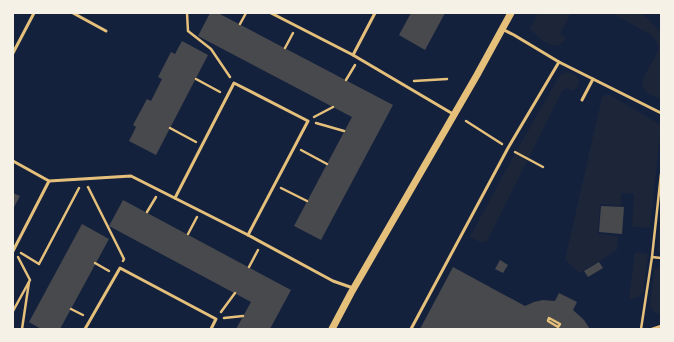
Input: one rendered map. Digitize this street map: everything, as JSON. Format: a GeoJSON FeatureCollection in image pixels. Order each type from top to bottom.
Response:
{"type":"FeatureCollection","features":[{"type":"Feature","properties":{"kind":"street"},"geometry":{"type":"LineString","coordinates":[[332,329],[511,13]]}},
{"type":"Feature","properties":{"kind":"lane"},"geometry":{"type":"LineString","coordinates":[[13,53],[34,13]]}},
{"type":"Feature","properties":{"kind":"lane"},"geometry":{"type":"LineString","coordinates":[[73,13],[106,31]]}},
{"type":"Feature","properties":{"kind":"lane"},"geometry":{"type":"LineString","coordinates":[[271,13],[359,58],[454,114]]}},
{"type":"Feature","properties":{"kind":"lane"},"geometry":{"type":"LineString","coordinates":[[353,55],[375,13]]}},
{"type":"Feature","properties":{"kind":"lane"},"geometry":{"type":"LineString","coordinates":[[502,29],[559,62],[661,113]]}},
{"type":"Feature","properties":{"kind":"lane"},"geometry":{"type":"LineString","coordinates":[[411,329],[508,148],[559,62]]}},
{"type":"Feature","properties":{"kind":"lane"},"geometry":{"type":"LineString","coordinates":[[582,100],[593,79]]}},
{"type":"Feature","properties":{"kind":"lane"},"geometry":{"type":"LineString","coordinates":[[175,198],[234,82],[308,121],[248,235]]}},
{"type":"Feature","properties":{"kind":"lane"},"geometry":{"type":"LineString","coordinates":[[13,161],[49,181],[131,176],[248,235],[333,281],[354,288]]}},
{"type":"Feature","properties":{"kind":"lane"},"geometry":{"type":"LineString","coordinates":[[14,250],[49,181]]}},
{"type":"Feature","properties":{"kind":"lane"},"geometry":{"type":"LineString","coordinates":[[85,329],[120,268],[216,319],[211,329]]}},
{"type":"Feature","properties":{"kind":"path"},"geometry":{"type":"LineString","coordinates":[[187,13],[188,31],[211,49],[234,82]]}},
{"type":"Feature","properties":{"kind":"path"},"geometry":{"type":"LineString","coordinates":[[240,24],[246,13]]}},
{"type":"Feature","properties":{"kind":"path"},"geometry":{"type":"LineString","coordinates":[[285,48],[297,26]]}},
{"type":"Feature","properties":{"kind":"path"},"geometry":{"type":"LineString","coordinates":[[346,80],[359,58]]}},
{"type":"Feature","properties":{"kind":"path"},"geometry":{"type":"LineString","coordinates":[[196,79],[227,96]]}},
{"type":"Feature","properties":{"kind":"path"},"geometry":{"type":"LineString","coordinates":[[398,82],[447,79]]}},
{"type":"Feature","properties":{"kind":"path"},"geometry":{"type":"LineString","coordinates":[[308,121],[333,108]]}},
{"type":"Feature","properties":{"kind":"path"},"geometry":{"type":"LineString","coordinates":[[308,121],[344,131]]}},
{"type":"Feature","properties":{"kind":"path"},"geometry":{"type":"LineString","coordinates":[[170,128],[202,145]]}},
{"type":"Feature","properties":{"kind":"path"},"geometry":{"type":"LineString","coordinates":[[294,146],[327,164]]}},
{"type":"Feature","properties":{"kind":"path"},"geometry":{"type":"LineString","coordinates":[[641,329],[652,257],[661,174]]}},
{"type":"Feature","properties":{"kind":"path"},"geometry":{"type":"LineString","coordinates":[[14,250],[39,264],[84,179]]}},
{"type":"Feature","properties":{"kind":"path"},"geometry":{"type":"LineString","coordinates":[[84,179],[124,259],[120,268]]}},
{"type":"Feature","properties":{"kind":"path"},"geometry":{"type":"LineString","coordinates":[[275,184],[308,201]]}},
{"type":"Feature","properties":{"kind":"path"},"geometry":{"type":"LineString","coordinates":[[147,212],[159,190]]}},
{"type":"Feature","properties":{"kind":"path"},"geometry":{"type":"LineString","coordinates":[[188,234],[201,211]]}},
{"type":"Feature","properties":{"kind":"path"},"geometry":{"type":"LineString","coordinates":[[249,267],[262,243]]}},
{"type":"Feature","properties":{"kind":"path"},"geometry":{"type":"LineString","coordinates":[[14,250],[30,280],[22,329]]}},
{"type":"Feature","properties":{"kind":"path"},"geometry":{"type":"LineString","coordinates":[[652,257],[661,258]]}},
{"type":"Feature","properties":{"kind":"path"},"geometry":{"type":"LineString","coordinates":[[96,263],[116,275]]}},
{"type":"Feature","properties":{"kind":"path"},"geometry":{"type":"LineString","coordinates":[[13,311],[30,280]]}},
{"type":"Feature","properties":{"kind":"path"},"geometry":{"type":"LineString","coordinates":[[216,319],[235,293]]}},
{"type":"Feature","properties":{"kind":"path"},"geometry":{"type":"LineString","coordinates":[[71,309],[91,320]]}},
{"type":"Feature","properties":{"kind":"path"},"geometry":{"type":"LineString","coordinates":[[216,319],[243,316]]}},
{"type":"Feature","properties":{"kind":"path"},"geometry":{"type":"LineString","coordinates":[[652,329],[661,326]]}},
{"type":"Feature","properties":{"kind":"shaded area"},"geometry":{"type":"Polygon","coordinates":[[[538,13],[571,13],[560,34],[566,38],[562,43],[557,45],[548,44],[530,29],[538,13]]]}},
{"type":"Feature","properties":{"kind":"shaded area"},"geometry":{"type":"Polygon","coordinates":[[[612,13],[641,13],[661,32],[661,99],[647,92],[643,87],[644,76],[657,51],[658,46],[656,41],[651,35],[612,13]]]}},
{"type":"Feature","properties":{"kind":"shaded area"},"geometry":{"type":"Polygon","coordinates":[[[565,72],[573,74],[578,78],[579,81],[577,88],[573,91],[567,88],[562,91],[487,241],[482,243],[470,237],[514,155],[560,75],[565,72]]]}},
{"type":"Feature","properties":{"kind":"shaded area"},"geometry":{"type":"Polygon","coordinates":[[[605,95],[610,95],[661,125],[650,228],[632,227],[634,194],[621,193],[621,206],[600,204],[598,234],[618,236],[617,250],[580,273],[565,260],[602,97],[605,95]]]}},
{"type":"Feature","properties":{"kind":"shaded area"},"geometry":{"type":"Polygon","coordinates":[[[661,213],[661,253],[657,252],[661,213]]]}},
{"type":"Feature","properties":{"kind":"shaded area"},"geometry":{"type":"Polygon","coordinates":[[[635,252],[648,254],[643,292],[634,299],[629,299],[635,252]]]}},
{"type":"Feature","properties":{"kind":"shaded area"},"geometry":{"type":"Polygon","coordinates":[[[661,264],[661,313],[657,313],[654,312],[650,306],[654,270],[661,264]]]}},
{"type":"Feature","properties":{"kind":"building"},"geometry":{"type":"Polygon","coordinates":[[[210,13],[218,13],[393,105],[321,240],[294,226],[352,117],[198,36],[210,13]]]}},
{"type":"Feature","properties":{"kind":"building"},"geometry":{"type":"Polygon","coordinates":[[[411,13],[445,13],[425,50],[399,35],[411,13]]]}},
{"type":"Feature","properties":{"kind":"building"},"geometry":{"type":"Polygon","coordinates":[[[182,41],[208,55],[156,155],[129,141],[136,127],[133,125],[147,99],[151,101],[162,79],[158,77],[171,52],[175,54],[182,41]]]}},
{"type":"Feature","properties":{"kind":"building"},"geometry":{"type":"Polygon","coordinates":[[[13,193],[20,196],[13,209],[13,193]]]}},
{"type":"Feature","properties":{"kind":"building"},"geometry":{"type":"Polygon","coordinates":[[[123,200],[291,290],[270,329],[236,329],[251,302],[109,226],[123,200]]]}},
{"type":"Feature","properties":{"kind":"building"},"geometry":{"type":"Polygon","coordinates":[[[601,206],[624,207],[622,234],[599,232],[601,206]]]}},
{"type":"Feature","properties":{"kind":"building"},"geometry":{"type":"Polygon","coordinates":[[[82,224],[109,239],[60,329],[41,329],[29,322],[82,224]]]}},
{"type":"Feature","properties":{"kind":"building"},"geometry":{"type":"Polygon","coordinates":[[[500,260],[508,265],[503,273],[495,269],[500,260]]]}},
{"type":"Feature","properties":{"kind":"building"},"geometry":{"type":"Polygon","coordinates":[[[599,262],[603,268],[588,277],[584,271],[599,262]]]}},
{"type":"Feature","properties":{"kind":"building"},"geometry":{"type":"Polygon","coordinates":[[[453,267],[525,306],[543,300],[555,301],[559,293],[577,302],[573,310],[584,320],[590,329],[420,329],[453,267]]]}}]}
